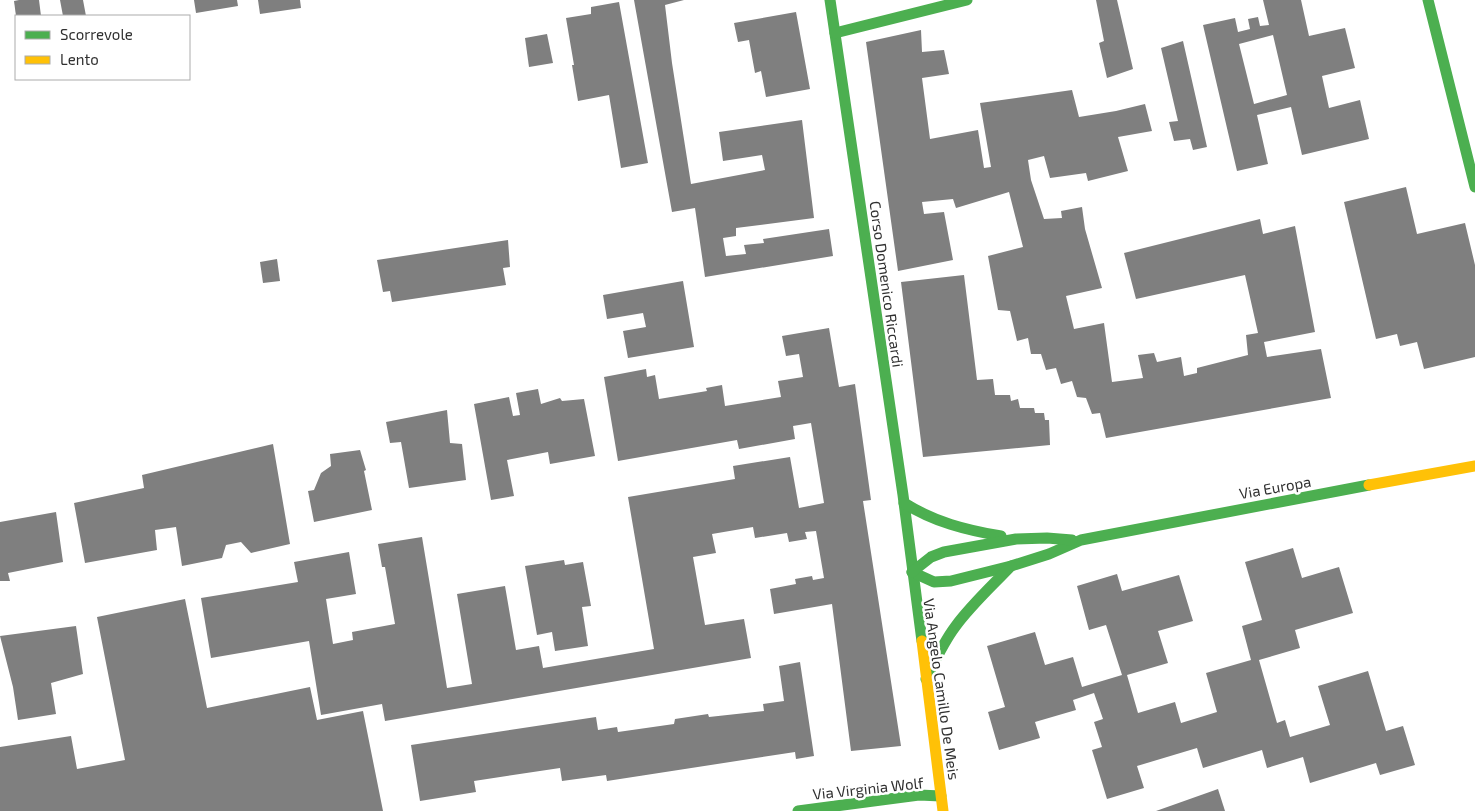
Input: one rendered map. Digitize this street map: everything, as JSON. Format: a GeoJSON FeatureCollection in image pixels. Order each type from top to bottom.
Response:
{"type":"FeatureCollection","features":[{"type":"Feature","properties":{"kind":"main road","name":"Corso Domenico Riccardi"},"geometry":{"type":"LineString","coordinates":[[830,0],[904,503],[912,572]]}},
{"type":"Feature","properties":{"kind":"main road"},"geometry":{"type":"LineString","coordinates":[[835,33],[967,0]]}},
{"type":"Feature","properties":{"kind":"main road"},"geometry":{"type":"LineString","coordinates":[[1428,0],[1475,187]]}},
{"type":"Feature","properties":{"kind":"main road","name":"Via Europa"},"geometry":{"type":"LineString","coordinates":[[1080,540],[1016,539],[944,552],[930,557],[912,572],[934,582],[951,581],[1011,566],[1048,554],[1080,540],[1475,466]]}},
{"type":"Feature","properties":{"kind":"main road"},"geometry":{"type":"LineString","coordinates":[[904,503],[926,517],[948,525],[1016,539]]}},
{"type":"Feature","properties":{"kind":"main road"},"geometry":{"type":"LineString","coordinates":[[926,679],[943,646],[959,622],[1011,566]]}},
{"type":"Feature","properties":{"kind":"main road","name":"Via Angelo Camillo De Meis"},"geometry":{"type":"LineString","coordinates":[[912,572],[943,811]]}},
{"type":"Feature","properties":{"kind":"main road","name":"Via Virginia Wolf"},"geometry":{"type":"LineString","coordinates":[[798,811],[919,795],[941,796]]}},
{"type":"Feature","properties":{"kind":"building"},"geometry":{"type":"Polygon","coordinates":[[[39,0],[41,15],[16,15],[14,1],[39,0]]]}},
{"type":"Feature","properties":{"kind":"building"},"geometry":{"type":"Polygon","coordinates":[[[60,0],[83,0],[86,15],[63,15],[60,0]]]}},
{"type":"Feature","properties":{"kind":"building"},"geometry":{"type":"Polygon","coordinates":[[[194,0],[237,0],[238,6],[196,13],[194,0]]]}},
{"type":"Feature","properties":{"kind":"building"},"geometry":{"type":"Polygon","coordinates":[[[258,0],[300,0],[301,8],[260,14],[258,0]]]}},
{"type":"Feature","properties":{"kind":"building"},"geometry":{"type":"Polygon","coordinates":[[[634,0],[684,0],[665,5],[691,184],[765,170],[762,155],[723,161],[719,132],[802,120],[814,218],[736,228],[736,236],[723,238],[726,256],[746,254],[744,245],[764,243],[763,239],[829,229],[833,256],[705,277],[695,208],[672,212],[634,0]]]}},
{"type":"Feature","properties":{"kind":"building"},"geometry":{"type":"Polygon","coordinates":[[[1096,0],[1117,0],[1133,69],[1107,78],[1099,43],[1104,41],[1096,0]]]}},
{"type":"Feature","properties":{"kind":"building"},"geometry":{"type":"Polygon","coordinates":[[[1263,0],[1301,0],[1309,36],[1345,28],[1355,68],[1322,76],[1329,108],[1360,100],[1369,139],[1302,155],[1291,107],[1257,115],[1268,164],[1237,171],[1203,25],[1235,18],[1238,32],[1250,29],[1248,19],[1258,17],[1260,26],[1269,25],[1263,0]],[[1273,35],[1239,44],[1254,104],[1287,95],[1273,35]]]}},
{"type":"Feature","properties":{"kind":"building"},"geometry":{"type":"Polygon","coordinates":[[[619,2],[648,163],[621,168],[609,95],[578,101],[566,18],[591,14],[591,7],[619,2]]]}},
{"type":"Feature","properties":{"kind":"building"},"geometry":{"type":"Polygon","coordinates":[[[796,12],[810,89],[766,97],[761,71],[755,73],[749,40],[738,42],[734,23],[796,12]]]}},
{"type":"Feature","properties":{"kind":"building"},"geometry":{"type":"Polygon","coordinates":[[[921,30],[922,52],[944,50],[949,74],[922,78],[930,139],[978,130],[984,168],[991,167],[980,103],[1072,90],[1079,117],[1145,104],[1152,131],[1118,137],[1128,171],[1088,181],[1086,173],[1050,178],[1044,156],[1028,160],[1031,180],[1044,219],[1062,218],[1061,211],[1082,207],[1085,229],[1102,288],[1066,296],[1074,329],[1104,323],[1112,382],[1143,378],[1138,355],[1154,353],[1157,362],[1181,357],[1184,376],[1197,373],[1197,368],[1248,355],[1246,335],[1258,333],[1245,275],[1136,299],[1124,253],[1260,219],[1263,234],[1295,226],[1315,332],[1264,342],[1267,357],[1321,349],[1331,398],[1106,438],[1100,413],[1092,414],[1086,398],[1077,397],[1072,381],[1061,384],[1056,368],[1046,370],[1041,354],[1031,354],[1028,338],[1017,341],[1010,311],[998,310],[988,256],[1023,247],[1009,192],[956,208],[953,199],[922,202],[924,214],[944,212],[953,260],[898,271],[866,42],[921,30]]]}},
{"type":"Feature","properties":{"kind":"building"},"geometry":{"type":"Polygon","coordinates":[[[547,34],[553,63],[529,67],[525,38],[547,34]]]}},
{"type":"Feature","properties":{"kind":"building"},"geometry":{"type":"Polygon","coordinates":[[[1183,41],[1207,147],[1193,150],[1190,139],[1174,141],[1169,122],[1178,121],[1161,48],[1183,41]]]}},
{"type":"Feature","properties":{"kind":"building"},"geometry":{"type":"Polygon","coordinates":[[[1406,187],[1417,234],[1465,223],[1475,265],[1475,357],[1424,369],[1417,342],[1400,346],[1397,334],[1376,339],[1344,202],[1406,187]]]}},
{"type":"Feature","properties":{"kind":"building"},"geometry":{"type":"Polygon","coordinates":[[[508,240],[510,267],[503,268],[506,285],[392,302],[390,291],[383,292],[377,260],[508,240]]]}},
{"type":"Feature","properties":{"kind":"building"},"geometry":{"type":"Polygon","coordinates":[[[277,259],[280,281],[263,283],[260,262],[277,259]]]}},
{"type":"Feature","properties":{"kind":"building"},"geometry":{"type":"Polygon","coordinates":[[[964,275],[977,380],[993,379],[995,395],[1010,395],[1011,401],[1018,399],[1020,408],[1034,408],[1035,413],[1044,413],[1045,420],[1049,420],[1050,445],[923,457],[901,282],[964,275]]]}},
{"type":"Feature","properties":{"kind":"building"},"geometry":{"type":"Polygon","coordinates":[[[683,281],[694,347],[628,358],[623,331],[646,327],[643,313],[607,319],[603,295],[683,281]]]}},
{"type":"Feature","properties":{"kind":"building"},"geometry":{"type":"Polygon","coordinates":[[[829,328],[839,387],[855,384],[871,500],[863,501],[901,746],[851,751],[832,604],[774,614],[770,589],[796,584],[795,579],[812,576],[813,580],[824,578],[816,531],[805,532],[807,539],[789,542],[787,533],[755,538],[753,527],[712,534],[716,553],[693,557],[705,625],[744,619],[751,658],[385,721],[382,704],[321,715],[309,641],[211,658],[201,598],[298,582],[294,562],[349,552],[356,594],[326,599],[333,644],[353,640],[352,632],[395,624],[385,567],[382,567],[378,544],[422,537],[447,688],[472,684],[457,594],[505,586],[516,650],[539,646],[543,668],[654,649],[628,497],[735,479],[733,466],[790,457],[799,508],[824,503],[811,423],[793,426],[795,439],[739,449],[737,440],[618,461],[604,377],[646,369],[647,377],[655,375],[659,399],[707,391],[706,388],[722,385],[725,406],[781,397],[778,381],[803,377],[799,354],[786,356],[782,336],[829,328]]]}},
{"type":"Feature","properties":{"kind":"building"},"geometry":{"type":"Polygon","coordinates":[[[538,389],[541,404],[560,398],[562,401],[584,399],[595,456],[550,464],[548,452],[507,460],[514,496],[491,500],[474,404],[509,397],[513,416],[520,415],[516,393],[538,389]]]}},
{"type":"Feature","properties":{"kind":"building"},"geometry":{"type":"Polygon","coordinates":[[[447,410],[450,443],[462,444],[466,480],[409,488],[401,442],[390,443],[386,422],[447,410]]]}},
{"type":"Feature","properties":{"kind":"building"},"geometry":{"type":"Polygon","coordinates":[[[273,444],[290,544],[251,553],[241,542],[226,545],[222,558],[182,566],[176,527],[155,530],[157,550],[85,563],[74,503],[144,488],[142,475],[273,444]]]}},
{"type":"Feature","properties":{"kind":"building"},"geometry":{"type":"Polygon","coordinates":[[[360,450],[366,470],[364,471],[372,510],[314,522],[308,491],[314,490],[321,473],[331,466],[330,454],[360,450]]]}},
{"type":"Feature","properties":{"kind":"building"},"geometry":{"type":"Polygon","coordinates":[[[56,512],[63,562],[8,573],[10,581],[0,581],[0,522],[56,512]]]}},
{"type":"Feature","properties":{"kind":"building"},"geometry":{"type":"Polygon","coordinates":[[[1293,548],[1302,578],[1339,567],[1353,613],[1295,630],[1300,648],[1259,660],[1277,723],[1285,720],[1290,737],[1330,725],[1318,686],[1368,671],[1386,731],[1403,726],[1415,765],[1380,775],[1376,763],[1310,783],[1303,757],[1267,768],[1262,750],[1203,768],[1197,748],[1137,766],[1144,788],[1107,799],[1092,750],[1102,747],[1094,722],[1103,719],[1094,693],[1073,700],[1076,710],[1035,722],[1040,738],[999,750],[988,712],[1005,707],[987,646],[1035,632],[1045,665],[1073,657],[1082,687],[1122,675],[1106,625],[1089,630],[1077,586],[1117,574],[1122,591],[1179,575],[1193,621],[1158,631],[1168,663],[1127,675],[1138,713],[1175,702],[1181,723],[1217,712],[1206,673],[1251,660],[1242,626],[1262,620],[1245,562],[1293,548]]]}},
{"type":"Feature","properties":{"kind":"building"},"geometry":{"type":"Polygon","coordinates":[[[564,560],[565,565],[583,562],[591,606],[582,607],[588,646],[555,651],[552,632],[537,635],[525,566],[564,560]]]}},
{"type":"Feature","properties":{"kind":"building"},"geometry":{"type":"Polygon","coordinates":[[[185,599],[207,708],[310,687],[317,720],[363,711],[383,811],[0,811],[0,747],[71,736],[77,769],[125,760],[97,617],[185,599]]]}},
{"type":"Feature","properties":{"kind":"building"},"geometry":{"type":"Polygon","coordinates":[[[76,626],[83,674],[51,683],[56,714],[18,720],[13,687],[0,636],[76,626]]]}},
{"type":"Feature","properties":{"kind":"building"},"geometry":{"type":"Polygon","coordinates":[[[800,662],[814,756],[796,759],[795,752],[607,781],[606,775],[562,781],[560,768],[474,781],[476,792],[420,801],[411,745],[596,717],[598,730],[617,727],[618,732],[674,724],[675,719],[708,714],[709,717],[764,711],[763,704],[784,701],[779,666],[800,662]]]}},
{"type":"Feature","properties":{"kind":"building"},"geometry":{"type":"Polygon","coordinates":[[[1218,789],[1225,811],[1156,811],[1218,789]]]}},
{"type":"Feature","properties":{"kind":"traffic: fast"},"geometry":{"type":"LineString","coordinates":[[830,0],[903,495],[922,641]]}},
{"type":"Feature","properties":{"kind":"traffic: fast"},"geometry":{"type":"LineString","coordinates":[[835,33],[967,0]]}},
{"type":"Feature","properties":{"kind":"traffic: fast"},"geometry":{"type":"LineString","coordinates":[[1428,0],[1475,187]]}},
{"type":"Feature","properties":{"kind":"traffic: fast"},"geometry":{"type":"LineString","coordinates":[[912,572],[934,582],[951,581],[1011,566],[1049,554],[1081,540],[1369,485]]}},
{"type":"Feature","properties":{"kind":"traffic: fast"},"geometry":{"type":"LineString","coordinates":[[904,503],[915,510],[951,524],[1001,536]]}},
{"type":"Feature","properties":{"kind":"traffic: fast"},"geometry":{"type":"LineString","coordinates":[[912,572],[931,557],[944,552],[1016,539],[1047,538],[1072,540]]}},
{"type":"Feature","properties":{"kind":"traffic: fast"},"geometry":{"type":"LineString","coordinates":[[926,679],[943,646],[961,619],[1011,566]]}},
{"type":"Feature","properties":{"kind":"traffic: fast"},"geometry":{"type":"LineString","coordinates":[[798,811],[919,795],[941,796]]}},
{"type":"Feature","properties":{"kind":"traffic: slow"},"geometry":{"type":"LineString","coordinates":[[1369,485],[1475,466]]}},
{"type":"Feature","properties":{"kind":"traffic: slow"},"geometry":{"type":"LineString","coordinates":[[922,641],[943,811]]}}]}
